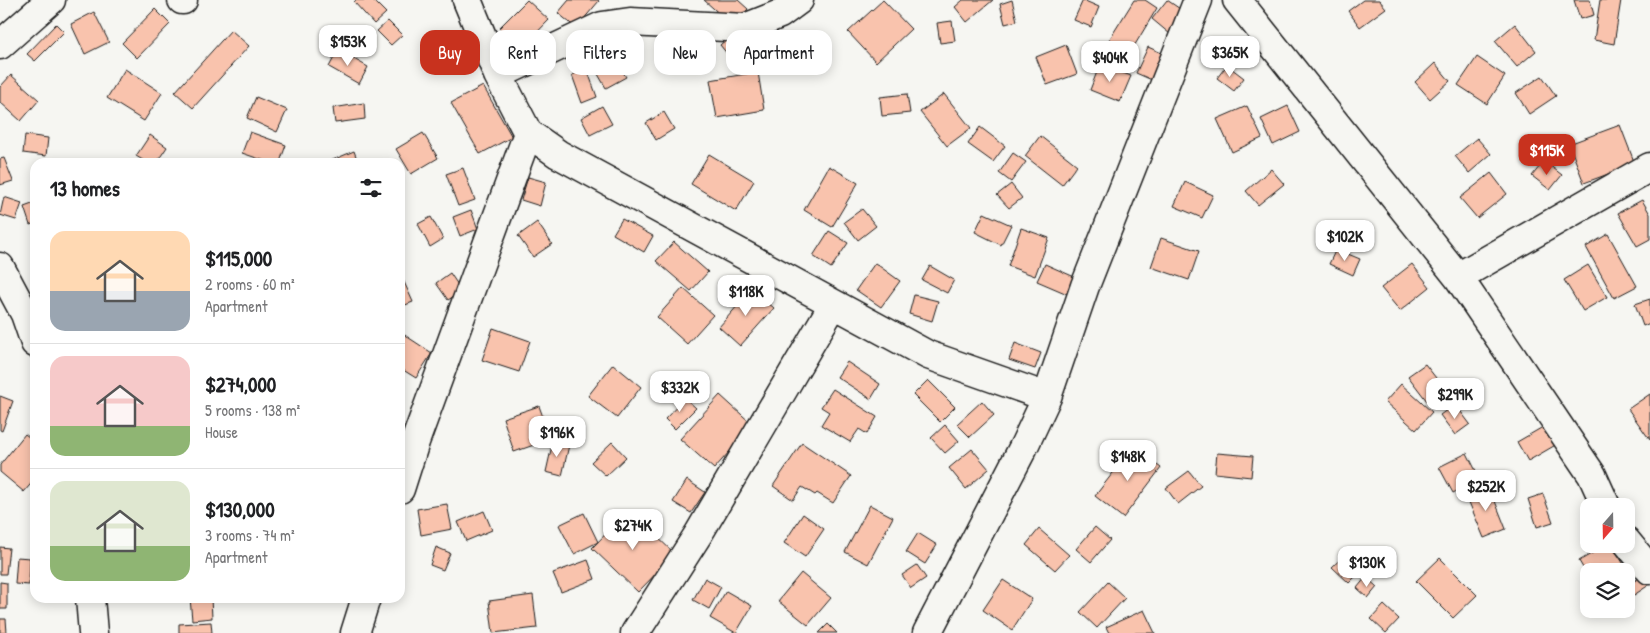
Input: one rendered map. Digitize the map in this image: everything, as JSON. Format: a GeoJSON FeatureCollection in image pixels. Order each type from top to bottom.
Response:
{"type":"FeatureCollection","features":[{"type":"Feature","properties":{"kind":"street"},"geometry":{"type":"LineString","coordinates":[[0,45],[51,0]]}},
{"type":"Feature","properties":{"kind":"street"},"geometry":{"type":"LineString","coordinates":[[468,0],[490,55]]}},
{"type":"Feature","properties":{"kind":"street"},"geometry":{"type":"LineString","coordinates":[[556,48],[602,26],[630,22],[745,28],[780,14],[799,0]]}},
{"type":"Feature","properties":{"kind":"street"},"geometry":{"type":"LineString","coordinates":[[927,633],[1047,397],[1085,286],[1198,0]]}},
{"type":"Feature","properties":{"kind":"street"},"geometry":{"type":"LineString","coordinates":[[1237,0],[1458,277],[1592,475],[1602,498]]}},
{"type":"Feature","properties":{"kind":"street"},"geometry":{"type":"LineString","coordinates":[[498,75],[528,133],[558,154],[928,355],[1047,397]]}},
{"type":"Feature","properties":{"kind":"street"},"geometry":{"type":"LineString","coordinates":[[405,473],[528,133]]}},
{"type":"Feature","properties":{"kind":"street"},"geometry":{"type":"LineString","coordinates":[[1458,277],[1650,167]]}},
{"type":"Feature","properties":{"kind":"street"},"geometry":{"type":"LineString","coordinates":[[0,268],[25,314],[30,328]]}},
{"type":"Feature","properties":{"kind":"street"},"geometry":{"type":"LineString","coordinates":[[635,633],[703,526],[834,305]]}},
{"type":"Feature","properties":{"kind":"street"},"geometry":{"type":"LineString","coordinates":[[1635,552],[1650,570]]}},
{"type":"Feature","properties":{"kind":"street"},"geometry":{"type":"LineString","coordinates":[[90,603],[93,633]]}},
{"type":"Feature","properties":{"kind":"street"},"geometry":{"type":"LineString","coordinates":[[355,633],[364,603]]}},
{"type":"Feature","properties":{"kind":"building"},"geometry":{"type":"Polygon","coordinates":[[[356,0],[373,0],[386,13],[374,24],[354,2],[356,0]]]}},
{"type":"Feature","properties":{"kind":"building"},"geometry":{"type":"Polygon","coordinates":[[[527,0],[549,20],[539,30],[501,30],[499,28],[527,0]]]}},
{"type":"Feature","properties":{"kind":"building"},"geometry":{"type":"Polygon","coordinates":[[[569,0],[599,1],[576,28],[558,13],[569,0]]]}},
{"type":"Feature","properties":{"kind":"building"},"geometry":{"type":"Polygon","coordinates":[[[704,0],[738,0],[748,9],[733,26],[704,0]]]}},
{"type":"Feature","properties":{"kind":"building"},"geometry":{"type":"Polygon","coordinates":[[[883,0],[911,29],[876,62],[848,32],[883,0]]]}},
{"type":"Feature","properties":{"kind":"building"},"geometry":{"type":"Polygon","coordinates":[[[963,0],[993,0],[967,22],[955,7],[963,0]]]}},
{"type":"Feature","properties":{"kind":"building"},"geometry":{"type":"Polygon","coordinates":[[[1012,0],[1017,21],[1005,24],[1000,4],[1012,0]]]}},
{"type":"Feature","properties":{"kind":"building"},"geometry":{"type":"Polygon","coordinates":[[[1083,0],[1099,7],[1091,27],[1074,20],[1083,0]]]}},
{"type":"Feature","properties":{"kind":"building"},"geometry":{"type":"Polygon","coordinates":[[[1134,0],[1145,0],[1157,8],[1130,53],[1109,40],[1134,0]]]}},
{"type":"Feature","properties":{"kind":"building"},"geometry":{"type":"Polygon","coordinates":[[[1167,0],[1186,13],[1170,34],[1152,19],[1167,0]]]}},
{"type":"Feature","properties":{"kind":"building"},"geometry":{"type":"Polygon","coordinates":[[[1363,0],[1379,0],[1386,8],[1360,27],[1348,11],[1363,0]]]}},
{"type":"Feature","properties":{"kind":"building"},"geometry":{"type":"Polygon","coordinates":[[[1574,0],[1590,0],[1594,15],[1580,19],[1574,0]]]}},
{"type":"Feature","properties":{"kind":"building"},"geometry":{"type":"Polygon","coordinates":[[[1600,0],[1621,0],[1614,44],[1594,40],[1600,0]]]}},
{"type":"Feature","properties":{"kind":"building"},"geometry":{"type":"Polygon","coordinates":[[[155,9],[170,24],[137,58],[122,43],[155,9]]]}},
{"type":"Feature","properties":{"kind":"building"},"geometry":{"type":"Polygon","coordinates":[[[94,12],[109,42],[85,54],[71,24],[94,12]]]}},
{"type":"Feature","properties":{"kind":"building"},"geometry":{"type":"Polygon","coordinates":[[[388,21],[402,35],[391,45],[377,31],[388,21]]]}},
{"type":"Feature","properties":{"kind":"building"},"geometry":{"type":"Polygon","coordinates":[[[952,21],[955,41],[940,43],[937,23],[952,21]]]}},
{"type":"Feature","properties":{"kind":"building"},"geometry":{"type":"Polygon","coordinates":[[[56,24],[64,32],[35,61],[27,54],[56,24]]]}},
{"type":"Feature","properties":{"kind":"building"},"geometry":{"type":"Polygon","coordinates":[[[1515,24],[1536,51],[1517,67],[1495,41],[1515,24]]]}},
{"type":"Feature","properties":{"kind":"building"},"geometry":{"type":"Polygon","coordinates":[[[231,30],[249,46],[193,108],[175,92],[231,30]]]}},
{"type":"Feature","properties":{"kind":"building"},"geometry":{"type":"Polygon","coordinates":[[[726,40],[726,52],[720,45],[726,40]]]}},
{"type":"Feature","properties":{"kind":"building"},"geometry":{"type":"Polygon","coordinates":[[[1066,45],[1077,74],[1047,85],[1036,57],[1066,45]]]}},
{"type":"Feature","properties":{"kind":"building"},"geometry":{"type":"Polygon","coordinates":[[[1148,47],[1173,58],[1161,84],[1136,73],[1148,47]]]}},
{"type":"Feature","properties":{"kind":"building"},"geometry":{"type":"Polygon","coordinates":[[[338,50],[368,67],[359,84],[329,67],[338,50]]]}},
{"type":"Feature","properties":{"kind":"building"},"geometry":{"type":"Polygon","coordinates":[[[1477,57],[1505,76],[1487,104],[1458,85],[1477,57]]]}},
{"type":"Feature","properties":{"kind":"building"},"geometry":{"type":"Polygon","coordinates":[[[1435,63],[1450,81],[1430,99],[1415,82],[1435,63]]]}},
{"type":"Feature","properties":{"kind":"building"},"geometry":{"type":"Polygon","coordinates":[[[1100,64],[1131,76],[1120,102],[1090,90],[1100,64]]]}},
{"type":"Feature","properties":{"kind":"building"},"geometry":{"type":"Polygon","coordinates":[[[1227,65],[1244,78],[1234,91],[1217,78],[1227,65]]]}},
{"type":"Feature","properties":{"kind":"building"},"geometry":{"type":"Polygon","coordinates":[[[125,69],[162,93],[144,121],[107,98],[125,69]]]}},
{"type":"Feature","properties":{"kind":"building"},"geometry":{"type":"Polygon","coordinates":[[[11,75],[39,100],[21,121],[0,102],[0,87],[11,75]]]}},
{"type":"Feature","properties":{"kind":"building"},"geometry":{"type":"Polygon","coordinates":[[[572,75],[589,75],[597,97],[582,103],[572,75]]]}},
{"type":"Feature","properties":{"kind":"building"},"geometry":{"type":"Polygon","coordinates":[[[598,75],[625,75],[626,77],[606,88],[598,75]]]}},
{"type":"Feature","properties":{"kind":"building"},"geometry":{"type":"Polygon","coordinates":[[[740,75],[758,75],[764,110],[717,118],[710,80],[740,75]]]}},
{"type":"Feature","properties":{"kind":"building"},"geometry":{"type":"Polygon","coordinates":[[[1542,76],[1556,96],[1529,114],[1516,93],[1542,76]]]}},
{"type":"Feature","properties":{"kind":"building"},"geometry":{"type":"Polygon","coordinates":[[[483,86],[512,137],[480,154],[451,103],[483,86]]]}},
{"type":"Feature","properties":{"kind":"building"},"geometry":{"type":"Polygon","coordinates":[[[907,94],[910,113],[882,116],[880,97],[907,94]]]}},
{"type":"Feature","properties":{"kind":"building"},"geometry":{"type":"Polygon","coordinates":[[[944,94],[971,128],[947,146],[920,112],[944,94]]]}},
{"type":"Feature","properties":{"kind":"building"},"geometry":{"type":"Polygon","coordinates":[[[256,97],[287,110],[277,132],[247,118],[256,97]]]}},
{"type":"Feature","properties":{"kind":"building"},"geometry":{"type":"Polygon","coordinates":[[[364,103],[365,119],[335,123],[333,108],[364,103]]]}},
{"type":"Feature","properties":{"kind":"building"},"geometry":{"type":"Polygon","coordinates":[[[602,106],[612,124],[590,135],[581,118],[602,106]]]}},
{"type":"Feature","properties":{"kind":"building"},"geometry":{"type":"Polygon","coordinates":[[[1247,106],[1262,138],[1232,152],[1217,119],[1247,106]]]}},
{"type":"Feature","properties":{"kind":"building"},"geometry":{"type":"Polygon","coordinates":[[[1288,106],[1300,132],[1273,145],[1261,119],[1288,106]]]}},
{"type":"Feature","properties":{"kind":"building"},"geometry":{"type":"Polygon","coordinates":[[[664,112],[674,129],[656,140],[646,123],[664,112]]]}},
{"type":"Feature","properties":{"kind":"building"},"geometry":{"type":"Polygon","coordinates":[[[1620,125],[1635,164],[1584,183],[1569,144],[1620,125]]]}},
{"type":"Feature","properties":{"kind":"building"},"geometry":{"type":"Polygon","coordinates":[[[980,127],[1005,146],[993,162],[968,144],[980,127]]]}},
{"type":"Feature","properties":{"kind":"building"},"geometry":{"type":"Polygon","coordinates":[[[250,132],[286,145],[281,158],[256,158],[242,153],[250,132]]]}},
{"type":"Feature","properties":{"kind":"building"},"geometry":{"type":"Polygon","coordinates":[[[423,133],[438,158],[411,174],[405,164],[405,158],[401,158],[396,149],[423,133]]]}},
{"type":"Feature","properties":{"kind":"building"},"geometry":{"type":"Polygon","coordinates":[[[25,135],[48,138],[46,156],[23,153],[25,135]]]}},
{"type":"Feature","properties":{"kind":"building"},"geometry":{"type":"Polygon","coordinates":[[[150,135],[167,147],[160,158],[139,158],[136,156],[150,135]]]}},
{"type":"Feature","properties":{"kind":"building"},"geometry":{"type":"Polygon","coordinates":[[[1040,136],[1077,165],[1062,185],[1025,156],[1040,136]]]}},
{"type":"Feature","properties":{"kind":"building"},"geometry":{"type":"Polygon","coordinates":[[[1477,138],[1491,154],[1469,173],[1455,156],[1477,138]]]}},
{"type":"Feature","properties":{"kind":"building"},"geometry":{"type":"Polygon","coordinates":[[[354,151],[357,158],[337,158],[354,151]]]}},
{"type":"Feature","properties":{"kind":"building"},"geometry":{"type":"Polygon","coordinates":[[[1013,153],[1026,162],[1011,182],[999,173],[1013,153]]]}},
{"type":"Feature","properties":{"kind":"building"},"geometry":{"type":"Polygon","coordinates":[[[709,154],[754,181],[736,211],[691,184],[709,154]]]}},
{"type":"Feature","properties":{"kind":"building"},"geometry":{"type":"Polygon","coordinates":[[[4,158],[13,181],[0,185],[0,159],[4,158]]]}},
{"type":"Feature","properties":{"kind":"building"},"geometry":{"type":"Polygon","coordinates":[[[1544,161],[1562,175],[1550,190],[1532,176],[1544,161]]]}},
{"type":"Feature","properties":{"kind":"building"},"geometry":{"type":"Polygon","coordinates":[[[829,166],[858,183],[832,227],[804,210],[829,166]]]}},
{"type":"Feature","properties":{"kind":"building"},"geometry":{"type":"Polygon","coordinates":[[[463,168],[475,200],[458,206],[446,174],[463,168]]]}},
{"type":"Feature","properties":{"kind":"building"},"geometry":{"type":"Polygon","coordinates":[[[1271,169],[1284,184],[1258,205],[1246,191],[1271,169]]]}},
{"type":"Feature","properties":{"kind":"building"},"geometry":{"type":"Polygon","coordinates":[[[1491,173],[1507,194],[1477,218],[1460,198],[1491,173]]]}},
{"type":"Feature","properties":{"kind":"building"},"geometry":{"type":"Polygon","coordinates":[[[528,177],[546,182],[540,206],[521,200],[528,177]]]}},
{"type":"Feature","properties":{"kind":"building"},"geometry":{"type":"Polygon","coordinates":[[[1185,182],[1213,195],[1202,218],[1174,206],[1185,182]]]}},
{"type":"Feature","properties":{"kind":"building"},"geometry":{"type":"Polygon","coordinates":[[[1011,184],[1022,198],[1009,208],[997,195],[1011,184]]]}},
{"type":"Feature","properties":{"kind":"building"},"geometry":{"type":"Polygon","coordinates":[[[4,197],[22,203],[16,220],[0,215],[4,197]]]}},
{"type":"Feature","properties":{"kind":"building"},"geometry":{"type":"Polygon","coordinates":[[[1642,200],[1650,214],[1650,239],[1637,246],[1618,213],[1642,200]]]}},
{"type":"Feature","properties":{"kind":"building"},"geometry":{"type":"Polygon","coordinates":[[[30,205],[30,225],[24,207],[30,205]]]}},
{"type":"Feature","properties":{"kind":"building"},"geometry":{"type":"Polygon","coordinates":[[[862,209],[876,226],[858,240],[844,222],[862,209]]]}},
{"type":"Feature","properties":{"kind":"building"},"geometry":{"type":"Polygon","coordinates":[[[471,210],[478,229],[460,236],[453,217],[471,210]]]}},
{"type":"Feature","properties":{"kind":"building"},"geometry":{"type":"Polygon","coordinates":[[[984,213],[1011,225],[1001,245],[975,232],[984,213]]]}},
{"type":"Feature","properties":{"kind":"building"},"geometry":{"type":"Polygon","coordinates":[[[431,217],[443,239],[430,247],[418,224],[431,217]]]}},
{"type":"Feature","properties":{"kind":"building"},"geometry":{"type":"Polygon","coordinates":[[[622,219],[653,236],[644,252],[613,234],[622,219]]]}},
{"type":"Feature","properties":{"kind":"building"},"geometry":{"type":"Polygon","coordinates":[[[537,222],[552,244],[533,257],[518,236],[537,222]]]}},
{"type":"Feature","properties":{"kind":"building"},"geometry":{"type":"Polygon","coordinates":[[[1021,228],[1049,238],[1035,276],[1008,266],[1021,228]]]}},
{"type":"Feature","properties":{"kind":"building"},"geometry":{"type":"Polygon","coordinates":[[[829,231],[848,243],[831,268],[813,256],[829,231]]]}},
{"type":"Feature","properties":{"kind":"building"},"geometry":{"type":"Polygon","coordinates":[[[1608,234],[1637,286],[1614,298],[1586,247],[1608,234]]]}},
{"type":"Feature","properties":{"kind":"building"},"geometry":{"type":"Polygon","coordinates":[[[1161,238],[1199,251],[1189,280],[1151,267],[1161,238]]]}},
{"type":"Feature","properties":{"kind":"building"},"geometry":{"type":"Polygon","coordinates":[[[674,242],[708,272],[691,291],[656,261],[674,242]]]}},
{"type":"Feature","properties":{"kind":"building"},"geometry":{"type":"Polygon","coordinates":[[[1336,249],[1360,259],[1353,275],[1329,264],[1336,249]]]}},
{"type":"Feature","properties":{"kind":"building"},"geometry":{"type":"Polygon","coordinates":[[[875,263],[900,281],[881,307],[856,290],[875,263]]]}},
{"type":"Feature","properties":{"kind":"building"},"geometry":{"type":"Polygon","coordinates":[[[1045,264],[1079,279],[1072,296],[1037,281],[1045,264]]]}},
{"type":"Feature","properties":{"kind":"building"},"geometry":{"type":"Polygon","coordinates":[[[1412,264],[1430,287],[1400,311],[1381,288],[1412,264]]]}},
{"type":"Feature","properties":{"kind":"building"},"geometry":{"type":"Polygon","coordinates":[[[1588,265],[1607,297],[1583,311],[1564,280],[1588,265]]]}},
{"type":"Feature","properties":{"kind":"building"},"geometry":{"type":"Polygon","coordinates":[[[930,266],[954,280],[947,293],[922,280],[930,266]]]}},
{"type":"Feature","properties":{"kind":"building"},"geometry":{"type":"Polygon","coordinates":[[[450,273],[462,291],[448,300],[436,283],[450,273]]]}},
{"type":"Feature","properties":{"kind":"building"},"geometry":{"type":"Polygon","coordinates":[[[405,284],[413,302],[405,305],[405,284]]]}},
{"type":"Feature","properties":{"kind":"building"},"geometry":{"type":"Polygon","coordinates":[[[683,288],[713,315],[687,344],[657,317],[683,288]]]}},
{"type":"Feature","properties":{"kind":"building"},"geometry":{"type":"Polygon","coordinates":[[[752,289],[774,308],[740,346],[719,327],[752,289]]]}},
{"type":"Feature","properties":{"kind":"building"},"geometry":{"type":"Polygon","coordinates":[[[914,295],[938,301],[932,321],[909,314],[914,295]]]}},
{"type":"Feature","properties":{"kind":"building"},"geometry":{"type":"Polygon","coordinates":[[[1650,299],[1650,323],[1643,326],[1635,304],[1650,299]]]}},
{"type":"Feature","properties":{"kind":"building"},"geometry":{"type":"Polygon","coordinates":[[[493,328],[530,341],[519,372],[482,360],[493,328]]]}},
{"type":"Feature","properties":{"kind":"building"},"geometry":{"type":"Polygon","coordinates":[[[405,335],[432,353],[416,378],[405,371],[405,335]]]}},
{"type":"Feature","properties":{"kind":"building"},"geometry":{"type":"Polygon","coordinates":[[[1015,343],[1041,353],[1035,369],[1009,360],[1015,343]]]}},
{"type":"Feature","properties":{"kind":"building"},"geometry":{"type":"Polygon","coordinates":[[[847,362],[880,384],[871,399],[837,377],[847,362]]]}},
{"type":"Feature","properties":{"kind":"building"},"geometry":{"type":"Polygon","coordinates":[[[613,364],[641,387],[617,418],[588,396],[613,364]]]}},
{"type":"Feature","properties":{"kind":"building"},"geometry":{"type":"Polygon","coordinates":[[[1425,364],[1447,392],[1430,405],[1408,376],[1425,364]]]}},
{"type":"Feature","properties":{"kind":"building"},"geometry":{"type":"Polygon","coordinates":[[[928,380],[955,407],[940,422],[913,395],[928,380]]]}},
{"type":"Feature","properties":{"kind":"building"},"geometry":{"type":"Polygon","coordinates":[[[1401,384],[1432,412],[1416,430],[1385,402],[1401,384]]]}},
{"type":"Feature","properties":{"kind":"building"},"geometry":{"type":"Polygon","coordinates":[[[833,389],[877,417],[867,434],[859,429],[850,442],[821,425],[829,412],[821,407],[833,389]]]}},
{"type":"Feature","properties":{"kind":"building"},"geometry":{"type":"Polygon","coordinates":[[[1650,394],[1650,440],[1628,409],[1650,394]]]}},
{"type":"Feature","properties":{"kind":"building"},"geometry":{"type":"Polygon","coordinates":[[[720,395],[753,425],[714,469],[680,439],[720,395]]]}},
{"type":"Feature","properties":{"kind":"building"},"geometry":{"type":"Polygon","coordinates":[[[0,396],[13,401],[2,431],[0,430],[0,396]]]}},
{"type":"Feature","properties":{"kind":"building"},"geometry":{"type":"Polygon","coordinates":[[[685,398],[696,408],[675,429],[665,419],[685,398]]]}},
{"type":"Feature","properties":{"kind":"building"},"geometry":{"type":"Polygon","coordinates":[[[982,401],[994,415],[970,437],[957,424],[982,401]]]}},
{"type":"Feature","properties":{"kind":"building"},"geometry":{"type":"Polygon","coordinates":[[[1455,404],[1470,424],[1455,435],[1440,415],[1455,404]]]}},
{"type":"Feature","properties":{"kind":"building"},"geometry":{"type":"Polygon","coordinates":[[[539,406],[551,439],[514,452],[503,418],[539,406]]]}},
{"type":"Feature","properties":{"kind":"building"},"geometry":{"type":"Polygon","coordinates":[[[1548,424],[1559,443],[1528,461],[1517,442],[1548,424]]]}},
{"type":"Feature","properties":{"kind":"building"},"geometry":{"type":"Polygon","coordinates":[[[945,425],[959,441],[945,453],[931,438],[945,425]]]}},
{"type":"Feature","properties":{"kind":"building"},"geometry":{"type":"Polygon","coordinates":[[[25,434],[30,438],[30,485],[24,492],[0,472],[0,465],[25,434]]]}},
{"type":"Feature","properties":{"kind":"building"},"geometry":{"type":"Polygon","coordinates":[[[553,441],[569,445],[562,476],[546,472],[553,441]]]}},
{"type":"Feature","properties":{"kind":"building"},"geometry":{"type":"Polygon","coordinates":[[[612,442],[626,457],[606,476],[591,462],[612,442]]]}},
{"type":"Feature","properties":{"kind":"building"},"geometry":{"type":"Polygon","coordinates":[[[802,443],[851,476],[833,503],[817,493],[815,495],[802,487],[793,500],[773,486],[802,443]]]}},
{"type":"Feature","properties":{"kind":"building"},"geometry":{"type":"Polygon","coordinates":[[[1133,447],[1161,468],[1123,518],[1095,496],[1133,447]]]}},
{"type":"Feature","properties":{"kind":"building"},"geometry":{"type":"Polygon","coordinates":[[[972,449],[989,469],[966,489],[949,468],[972,449]]]}},
{"type":"Feature","properties":{"kind":"building"},"geometry":{"type":"Polygon","coordinates":[[[1217,453],[1253,456],[1251,477],[1215,473],[1217,453]]]}},
{"type":"Feature","properties":{"kind":"building"},"geometry":{"type":"Polygon","coordinates":[[[1467,453],[1480,479],[1453,493],[1439,467],[1467,453]]]}},
{"type":"Feature","properties":{"kind":"building"},"geometry":{"type":"Polygon","coordinates":[[[1189,471],[1201,486],[1178,504],[1166,488],[1189,471]]]}},
{"type":"Feature","properties":{"kind":"building"},"geometry":{"type":"Polygon","coordinates":[[[687,480],[705,492],[691,513],[673,502],[687,480]]]}},
{"type":"Feature","properties":{"kind":"building"},"geometry":{"type":"Polygon","coordinates":[[[1489,486],[1506,529],[1484,538],[1466,495],[1489,486]]]}},
{"type":"Feature","properties":{"kind":"building"},"geometry":{"type":"Polygon","coordinates":[[[1543,494],[1553,522],[1537,527],[1528,499],[1543,494]]]}},
{"type":"Feature","properties":{"kind":"building"},"geometry":{"type":"Polygon","coordinates":[[[447,504],[452,529],[421,535],[417,509],[447,504]]]}},
{"type":"Feature","properties":{"kind":"building"},"geometry":{"type":"Polygon","coordinates":[[[870,505],[893,517],[868,564],[845,552],[870,505]]]}},
{"type":"Feature","properties":{"kind":"building"},"geometry":{"type":"Polygon","coordinates":[[[629,510],[675,554],[638,592],[592,548],[629,510]]]}},
{"type":"Feature","properties":{"kind":"building"},"geometry":{"type":"Polygon","coordinates":[[[484,511],[492,530],[466,541],[458,522],[484,511]]]}},
{"type":"Feature","properties":{"kind":"building"},"geometry":{"type":"Polygon","coordinates":[[[584,513],[598,542],[574,554],[559,525],[584,513]]]}},
{"type":"Feature","properties":{"kind":"building"},"geometry":{"type":"Polygon","coordinates":[[[803,514],[824,529],[805,557],[784,543],[803,514]]]}},
{"type":"Feature","properties":{"kind":"building"},"geometry":{"type":"Polygon","coordinates":[[[1095,527],[1110,540],[1091,562],[1076,549],[1095,527]]]}},
{"type":"Feature","properties":{"kind":"building"},"geometry":{"type":"Polygon","coordinates":[[[1039,529],[1069,555],[1055,570],[1026,545],[1039,529]]]}},
{"type":"Feature","properties":{"kind":"building"},"geometry":{"type":"Polygon","coordinates":[[[918,533],[937,545],[925,564],[906,552],[918,533]]]}},
{"type":"Feature","properties":{"kind":"building"},"geometry":{"type":"Polygon","coordinates":[[[0,547],[9,548],[6,574],[0,574],[0,547]]]}},
{"type":"Feature","properties":{"kind":"building"},"geometry":{"type":"Polygon","coordinates":[[[436,547],[450,553],[443,570],[430,565],[436,547]]]}},
{"type":"Feature","properties":{"kind":"building"},"geometry":{"type":"Polygon","coordinates":[[[1593,553],[1617,553],[1623,563],[1580,563],[1579,561],[1593,553]]]}},
{"type":"Feature","properties":{"kind":"building"},"geometry":{"type":"Polygon","coordinates":[[[1346,554],[1362,570],[1349,583],[1332,567],[1346,554]]]}},
{"type":"Feature","properties":{"kind":"building"},"geometry":{"type":"Polygon","coordinates":[[[17,557],[30,558],[29,585],[15,584],[17,557]]]}},
{"type":"Feature","properties":{"kind":"building"},"geometry":{"type":"Polygon","coordinates":[[[1440,558],[1477,595],[1453,618],[1416,581],[1440,558]]]}},
{"type":"Feature","properties":{"kind":"building"},"geometry":{"type":"Polygon","coordinates":[[[588,560],[595,579],[561,592],[553,573],[588,560]]]}},
{"type":"Feature","properties":{"kind":"building"},"geometry":{"type":"Polygon","coordinates":[[[917,565],[926,578],[911,588],[902,575],[917,565]]]}},
{"type":"Feature","properties":{"kind":"building"},"geometry":{"type":"Polygon","coordinates":[[[801,573],[831,598],[808,625],[778,601],[801,573]]]}},
{"type":"Feature","properties":{"kind":"building"},"geometry":{"type":"Polygon","coordinates":[[[1642,576],[1649,585],[1635,594],[1635,581],[1642,576]]]}},
{"type":"Feature","properties":{"kind":"building"},"geometry":{"type":"Polygon","coordinates":[[[1366,577],[1377,587],[1368,598],[1357,588],[1366,577]]]}},
{"type":"Feature","properties":{"kind":"building"},"geometry":{"type":"Polygon","coordinates":[[[705,578],[721,587],[709,609],[693,600],[705,578]]]}},
{"type":"Feature","properties":{"kind":"building"},"geometry":{"type":"Polygon","coordinates":[[[1003,580],[1032,599],[1012,630],[983,610],[1003,580]]]}},
{"type":"Feature","properties":{"kind":"building"},"geometry":{"type":"Polygon","coordinates":[[[0,582],[7,583],[7,609],[0,609],[0,582]]]}},
{"type":"Feature","properties":{"kind":"building"},"geometry":{"type":"Polygon","coordinates":[[[1108,582],[1125,598],[1097,628],[1080,612],[1108,582]]]}},
{"type":"Feature","properties":{"kind":"building"},"geometry":{"type":"Polygon","coordinates":[[[726,591],[752,606],[736,633],[710,618],[726,591]]]}},
{"type":"Feature","properties":{"kind":"building"},"geometry":{"type":"Polygon","coordinates":[[[533,595],[537,628],[493,633],[489,601],[533,595]]]}},
{"type":"Feature","properties":{"kind":"building"},"geometry":{"type":"Polygon","coordinates":[[[190,603],[211,603],[212,618],[192,620],[190,603]]]}},
{"type":"Feature","properties":{"kind":"building"},"geometry":{"type":"Polygon","coordinates":[[[1384,605],[1399,619],[1386,633],[1371,619],[1384,605]]]}},
{"type":"Feature","properties":{"kind":"building"},"geometry":{"type":"Polygon","coordinates":[[[1144,610],[1155,633],[1109,633],[1106,627],[1144,610]]]}},
{"type":"Feature","properties":{"kind":"building"},"geometry":{"type":"Polygon","coordinates":[[[0,619],[6,619],[7,633],[0,633],[0,619]]]}},
{"type":"Feature","properties":{"kind":"building"},"geometry":{"type":"Polygon","coordinates":[[[211,622],[212,633],[179,633],[179,624],[211,622]]]}},
{"type":"Feature","properties":{"kind":"building"},"geometry":{"type":"Polygon","coordinates":[[[828,624],[837,633],[819,633],[828,624]]]}}]}
